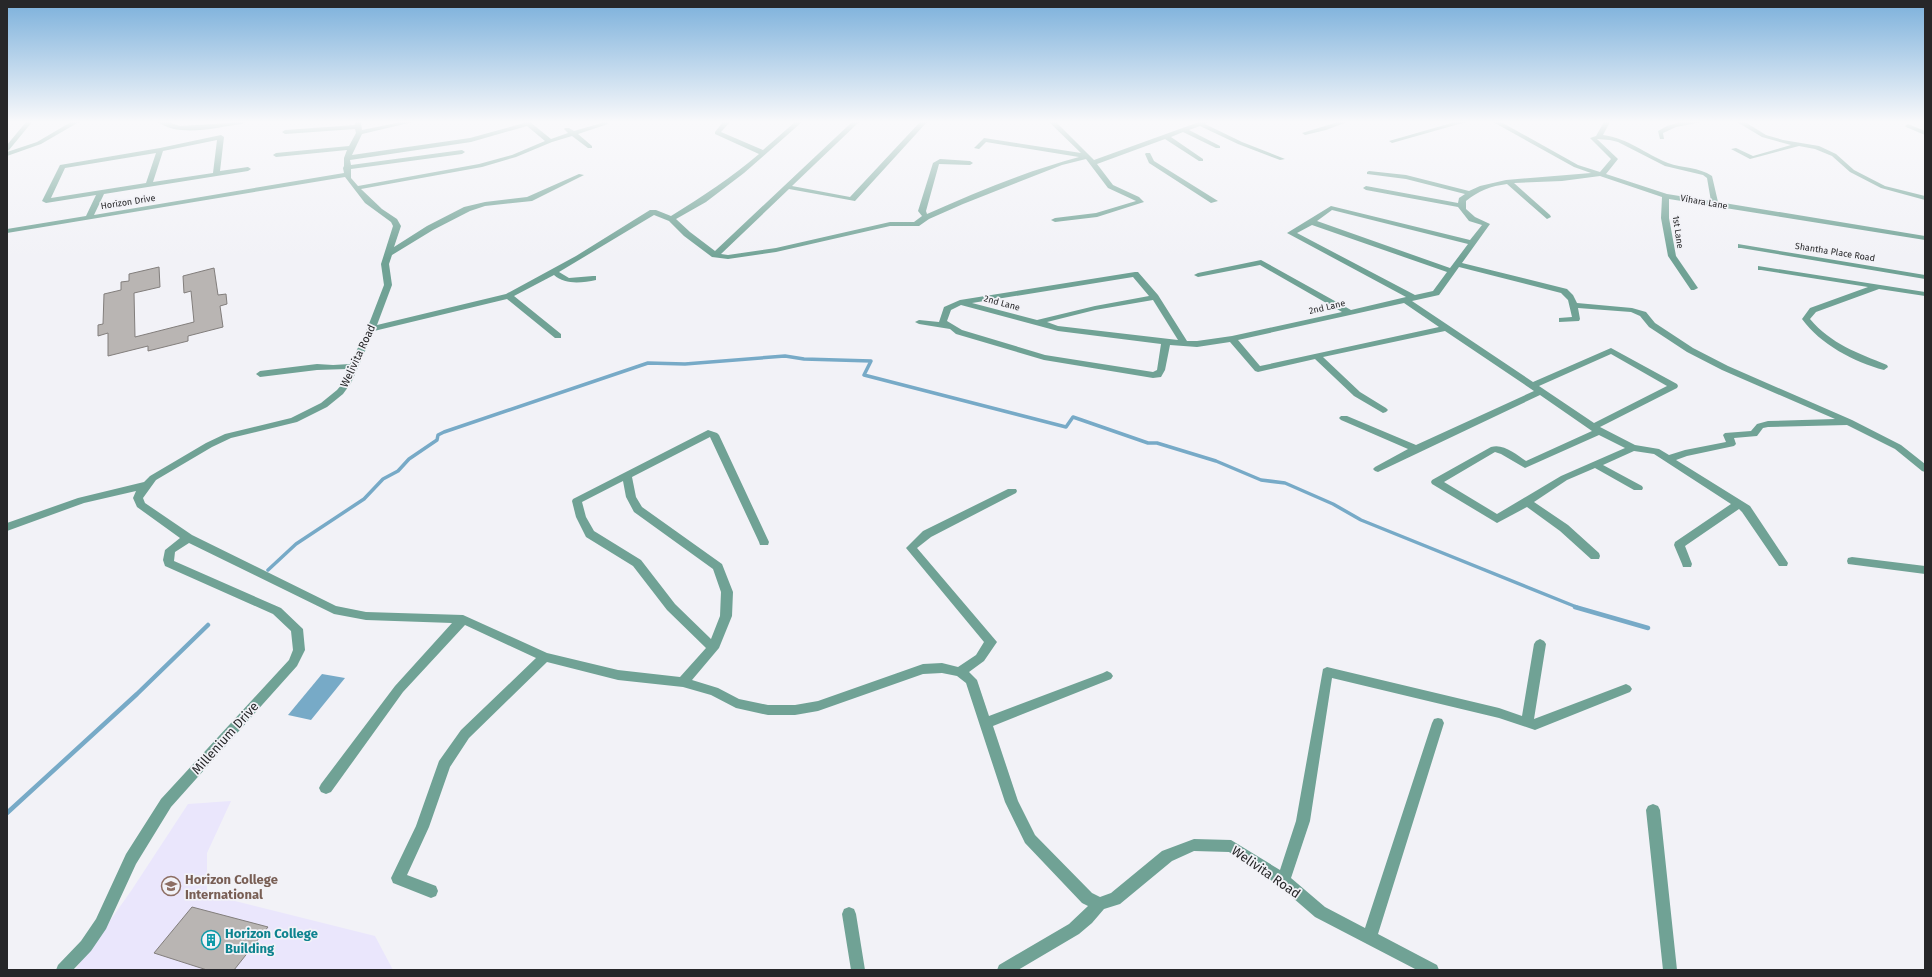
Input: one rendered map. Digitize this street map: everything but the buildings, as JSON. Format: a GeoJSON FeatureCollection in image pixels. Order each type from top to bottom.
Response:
{"type":"FeatureCollection","features":[{"type":"Feature","properties":{"kind":"street"},"geometry":{"type":"LineString","coordinates":[[61,168],[46,201],[248,169]]}},
{"type":"Feature","properties":{"kind":"street"},"geometry":{"type":"LineString","coordinates":[[149,185],[154,168]]}},
{"type":"Feature","properties":{"kind":"street"},"geometry":{"type":"LineString","coordinates":[[216,174],[217,168]]}},
{"type":"Feature","properties":{"kind":"street"},"geometry":{"type":"LineString","coordinates":[[347,168],[347,172]]}},
{"type":"Feature","properties":{"kind":"street","name":"Horizon Drive"},"geometry":{"type":"LineString","coordinates":[[7,231],[372,168]]}},
{"type":"Feature","properties":{"kind":"street"},"geometry":{"type":"LineString","coordinates":[[356,188],[471,168]]}},
{"type":"Feature","properties":{"kind":"street"},"geometry":{"type":"LineString","coordinates":[[672,219],[729,181],[745,168]]}},
{"type":"Feature","properties":{"kind":"street"},"geometry":{"type":"LineString","coordinates":[[714,255],[808,168]]}},
{"type":"Feature","properties":{"kind":"street"},"geometry":{"type":"LineString","coordinates":[[788,187],[852,199],[881,168]]}},
{"type":"Feature","properties":{"kind":"street"},"geometry":{"type":"LineString","coordinates":[[926,217],[922,211],[935,168]]}},
{"type":"Feature","properties":{"kind":"street"},"geometry":{"type":"LineString","coordinates":[[371,329],[508,296],[579,258],[649,213],[653,212],[672,219],[687,234],[714,255],[728,257],[776,250],[890,224],[916,224],[926,217],[1051,168]]}},
{"type":"Feature","properties":{"kind":"street"},"geometry":{"type":"LineString","coordinates":[[1055,220],[1097,215],[1140,202],[1138,198],[1114,190],[1108,185],[1096,168]]}},
{"type":"Feature","properties":{"kind":"street"},"geometry":{"type":"LineString","coordinates":[[1160,168],[1214,201]]}},
{"type":"Feature","properties":{"kind":"street","name":"Vihara Lane"},"geometry":{"type":"LineString","coordinates":[[1581,168],[1666,196],[1925,238]]}},
{"type":"Feature","properties":{"kind":"street"},"geometry":{"type":"LineString","coordinates":[[1366,188],[1462,206],[1462,200],[1469,193],[1485,186],[1509,182],[1602,174],[1608,168]]}},
{"type":"Feature","properties":{"kind":"street"},"geometry":{"type":"LineString","coordinates":[[1678,168],[1704,174],[1710,178],[1715,204]]}},
{"type":"Feature","properties":{"kind":"street"},"geometry":{"type":"LineString","coordinates":[[1848,168],[1884,187],[1925,198]]}},
{"type":"Feature","properties":{"kind":"street","name":"Welivita Road"},"geometry":{"type":"LineString","coordinates":[[146,485],[154,478],[209,445],[228,436],[294,420],[324,405],[340,392],[347,383],[371,329],[388,285],[384,264],[396,233],[396,224],[379,211],[356,188],[347,172]]}},
{"type":"Feature","properties":{"kind":"street"},"geometry":{"type":"LineString","coordinates":[[1369,173],[1406,177],[1469,193]]}},
{"type":"Feature","properties":{"kind":"street"},"geometry":{"type":"LineString","coordinates":[[388,254],[435,224],[467,209],[485,204],[529,199],[581,175]]}},
{"type":"Feature","properties":{"kind":"street"},"geometry":{"type":"LineString","coordinates":[[1509,182],[1547,217]]}},
{"type":"Feature","properties":{"kind":"street"},"geometry":{"type":"LineString","coordinates":[[89,217],[101,192]]}},
{"type":"Feature","properties":{"kind":"street","name":"1st Lane"},"geometry":{"type":"LineString","coordinates":[[1666,196],[1665,218],[1672,256],[1694,288]]}},
{"type":"Feature","properties":{"kind":"street","name":"2nd Lane"},"geometry":{"type":"LineString","coordinates":[[960,302],[1058,328],[1166,342],[1197,344],[1232,340],[1436,293],[1486,224],[1472,219],[1462,209],[1462,206]]}},
{"type":"Feature","properties":{"kind":"street"},"geometry":{"type":"LineString","coordinates":[[1472,244],[1331,208],[1311,222],[1291,233],[1410,299],[1446,328],[1596,430],[1633,448],[1656,452],[1746,509],[1784,563]]}},
{"type":"Feature","properties":{"kind":"street"},"geometry":{"type":"LineString","coordinates":[[1311,222],[1452,271]]}},
{"type":"Feature","properties":{"kind":"street","name":"Shantha Place Road"},"geometry":{"type":"LineString","coordinates":[[1741,246],[1925,277]]}},
{"type":"Feature","properties":{"kind":"street"},"geometry":{"type":"LineString","coordinates":[[1198,275],[1261,262],[1349,312]]}},
{"type":"Feature","properties":{"kind":"street"},"geometry":{"type":"LineString","coordinates":[[1457,264],[1564,291],[1570,295],[1574,305],[1576,319],[1562,320]]}},
{"type":"Feature","properties":{"kind":"street"},"geometry":{"type":"LineString","coordinates":[[1761,268],[1925,294]]}},
{"type":"Feature","properties":{"kind":"street"},"geometry":{"type":"LineString","coordinates":[[554,271],[563,280],[570,281],[581,278],[594,278]]}},
{"type":"Feature","properties":{"kind":"street"},"geometry":{"type":"LineString","coordinates":[[1166,342],[1161,370],[1158,375],[1153,375],[1044,357],[959,332],[943,322],[947,309],[960,302],[1135,274],[1156,297],[1184,343]]}},
{"type":"Feature","properties":{"kind":"street"},"geometry":{"type":"LineString","coordinates":[[1877,287],[1813,310],[1806,319],[1816,332],[1837,348],[1884,367]]}},
{"type":"Feature","properties":{"kind":"street"},"geometry":{"type":"LineString","coordinates":[[508,296],[558,336]]}},
{"type":"Feature","properties":{"kind":"street"},"geometry":{"type":"LineString","coordinates":[[1036,322],[1095,308],[1156,297]]}},
{"type":"Feature","properties":{"kind":"street"},"geometry":{"type":"LineString","coordinates":[[1574,305],[1632,310],[1643,314],[1652,325],[1690,350],[1725,368],[1849,422],[1898,447],[1925,469]]}},
{"type":"Feature","properties":{"kind":"street"},"geometry":{"type":"LineString","coordinates":[[919,322],[953,327]]}},
{"type":"Feature","properties":{"kind":"street"},"geometry":{"type":"LineString","coordinates":[[1232,340],[1258,369],[1446,328]]}},
{"type":"Feature","properties":{"kind":"street"},"geometry":{"type":"LineString","coordinates":[[1378,469],[1416,448],[1611,351],[1674,386],[1596,430],[1525,465],[1504,451],[1494,449],[1436,482],[1498,519],[1564,478],[1633,448]]}},
{"type":"Feature","properties":{"kind":"street"},"geometry":{"type":"LineString","coordinates":[[1318,356],[1357,394],[1383,410]]}},
{"type":"Feature","properties":{"kind":"street"},"geometry":{"type":"LineString","coordinates":[[260,374],[317,367],[333,368],[354,366]]}},
{"type":"Feature","properties":{"kind":"street"},"geometry":{"type":"LineString","coordinates":[[1344,418],[1416,448]]}},
{"type":"Feature","properties":{"kind":"street"},"geometry":{"type":"LineString","coordinates":[[1668,459],[1686,453],[1731,444],[1728,435],[1754,434],[1760,426],[1768,424],[1849,422]]}},
{"type":"Feature","properties":{"kind":"street"},"geometry":{"type":"LineString","coordinates":[[713,648],[670,607],[637,563],[590,534],[577,502],[708,433],[714,435],[764,542]]}},
{"type":"Feature","properties":{"kind":"street"},"geometry":{"type":"LineString","coordinates":[[1596,465],[1638,488]]}},
{"type":"Feature","properties":{"kind":"street"},"geometry":{"type":"LineString","coordinates":[[627,476],[631,497],[638,509],[718,567],[727,592],[726,616],[713,648],[683,682]]}},
{"type":"Feature","properties":{"kind":"street"},"geometry":{"type":"LineString","coordinates":[[7,527],[82,500],[146,485]]}},
{"type":"Feature","properties":{"kind":"street"},"geometry":{"type":"LineString","coordinates":[[146,485],[138,494],[141,505],[188,538],[334,610],[366,616],[463,619],[545,658],[618,675],[683,682],[714,691],[736,703],[768,710],[795,710],[818,706],[923,669],[942,668],[960,672],[971,680],[1012,802],[1030,839],[1087,898],[1099,904],[1087,918],[1074,929],[1004,970]]}},
{"type":"Feature","properties":{"kind":"street"},"geometry":{"type":"LineString","coordinates":[[960,672],[980,658],[991,642],[911,548],[927,534],[1012,491]]}},
{"type":"Feature","properties":{"kind":"street"},"geometry":{"type":"LineString","coordinates":[[1526,502],[1564,528],[1595,556]]}},
{"type":"Feature","properties":{"kind":"street"},"geometry":{"type":"LineString","coordinates":[[1688,564],[1679,545],[1735,508],[1737,503]]}},
{"type":"Feature","properties":{"kind":"street","name":"Millenium Drive"},"geometry":{"type":"LineString","coordinates":[[63,970],[86,946],[101,924],[131,859],[166,803],[293,663],[299,650],[297,629],[277,611],[169,563],[168,560],[170,550],[188,538]]}},
{"type":"Feature","properties":{"kind":"street"},"geometry":{"type":"LineString","coordinates":[[1852,561],[1925,570]]}},
{"type":"Feature","properties":{"kind":"street"},"geometry":{"type":"LineString","coordinates":[[326,788],[399,689],[463,619]]}},
{"type":"Feature","properties":{"kind":"street"},"geometry":{"type":"LineString","coordinates":[[1527,723],[1540,644]]}},
{"type":"Feature","properties":{"kind":"street"},"geometry":{"type":"LineString","coordinates":[[431,891],[398,878],[422,827],[444,765],[465,734],[545,658]]}},
{"type":"Feature","properties":{"kind":"street"},"geometry":{"type":"LineString","coordinates":[[1283,880],[1303,821],[1327,672],[1499,713],[1535,725],[1626,689]]}},
{"type":"Feature","properties":{"kind":"street"},"geometry":{"type":"LineString","coordinates":[[986,723],[1107,676]]}},
{"type":"Feature","properties":{"kind":"street"},"geometry":{"type":"LineString","coordinates":[[1369,938],[1438,723]]}},
{"type":"Feature","properties":{"kind":"street"},"geometry":{"type":"LineString","coordinates":[[1653,810],[1670,970]]}},
{"type":"Feature","properties":{"kind":"street","name":"Welivita Road"},"geometry":{"type":"LineString","coordinates":[[1099,904],[1115,899],[1167,856],[1194,845],[1231,846],[1283,880],[1320,912],[1432,970]]}},
{"type":"Feature","properties":{"kind":"street"},"geometry":{"type":"LineString","coordinates":[[850,914],[858,970]]}},
{"type":"Feature","properties":{"kind":"shaded area","name":"Horizon College International"},"geometry":{"type":"Polygon","coordinates":[[[231,801],[207,853],[207,894],[375,936],[393,970],[75,970],[131,891],[188,804],[231,801]]]}},
{"type":"Feature","properties":{"kind":"water"},"geometry":{"type":"Polygon","coordinates":[[[322,674],[345,678],[311,720],[288,715],[322,674]]]}},
{"type":"Feature","properties":{"kind":"waterway"},"geometry":{"type":"LineString","coordinates":[[268,570],[296,544],[364,499],[383,479],[398,471],[409,459],[437,440],[438,435],[444,432],[648,363],[685,364],[785,356],[804,359],[871,361],[864,375],[1066,427],[1073,417],[1148,443],[1157,443],[1216,461],[1261,480],[1285,483],[1333,504],[1361,520],[1579,608]]}},
{"type":"Feature","properties":{"kind":"waterway"},"geometry":{"type":"LineString","coordinates":[[1575,607],[1648,628]]}},
{"type":"Feature","properties":{"kind":"waterway"},"geometry":{"type":"LineString","coordinates":[[7,813],[137,694],[208,625]]}},
{"type":"Feature","properties":{"kind":"place","name":"Horizon College International"},"geometry":{"type":"Point","coordinates":[171,886]}},
{"type":"Feature","properties":{"kind":"place","name":"Horizon College Building"},"geometry":{"type":"Point","coordinates":[211,940]}}]}
